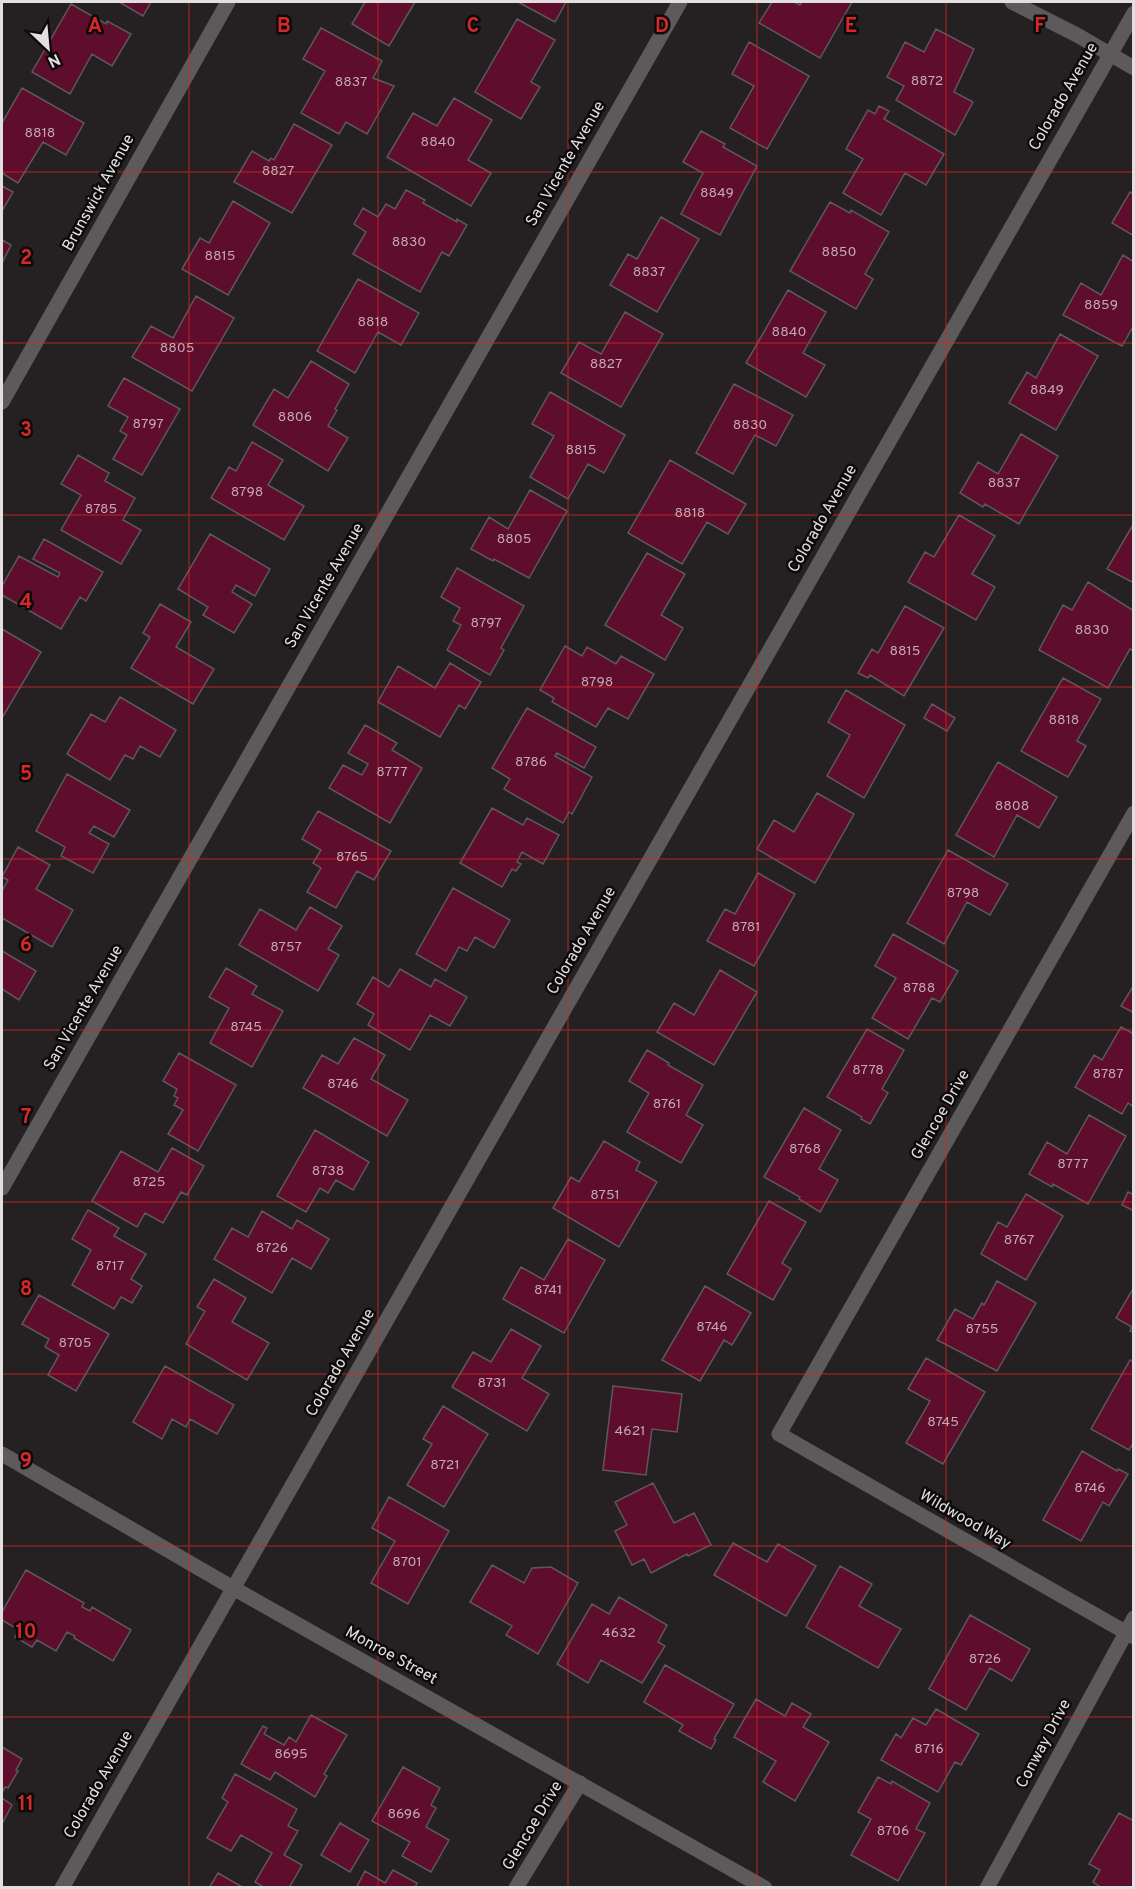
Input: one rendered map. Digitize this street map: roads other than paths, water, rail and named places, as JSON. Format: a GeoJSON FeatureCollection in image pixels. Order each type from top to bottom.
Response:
{"type":"FeatureCollection","features":[{"type":"Feature","properties":{"kind":"street","name":"Brunswick Avenue"},"geometry":{"type":"LineString","coordinates":[[2,402],[228,2]]}},
{"type":"Feature","properties":{"kind":"street","name":"San Vicente Avenue"},"geometry":{"type":"LineString","coordinates":[[2,1188],[680,2]]}},
{"type":"Feature","properties":{"kind":"street"},"geometry":{"type":"LineString","coordinates":[[1012,2],[1134,68]]}},
{"type":"Feature","properties":{"kind":"street","name":"Colorado Avenue"},"geometry":{"type":"LineString","coordinates":[[62,1887],[1134,13]]}},
{"type":"Feature","properties":{"kind":"street","name":"Glencoe Drive"},"geometry":{"type":"LineString","coordinates":[[779,1434],[1134,813]]}},
{"type":"Feature","properties":{"kind":"street","name":"Wildwood Way"},"geometry":{"type":"LineString","coordinates":[[779,1434],[1129,1634]]}},
{"type":"Feature","properties":{"kind":"street","name":"Monroe Street"},"geometry":{"type":"LineString","coordinates":[[2,1454],[233,1588],[765,1887]]}},
{"type":"Feature","properties":{"kind":"street","name":"Conway Drive"},"geometry":{"type":"LineString","coordinates":[[987,1887],[1129,1634],[1134,1618]]}},
{"type":"Feature","properties":{"kind":"street","name":"Glencoe Drive"},"geometry":{"type":"LineString","coordinates":[[516,1887],[580,1783]]}}]}
